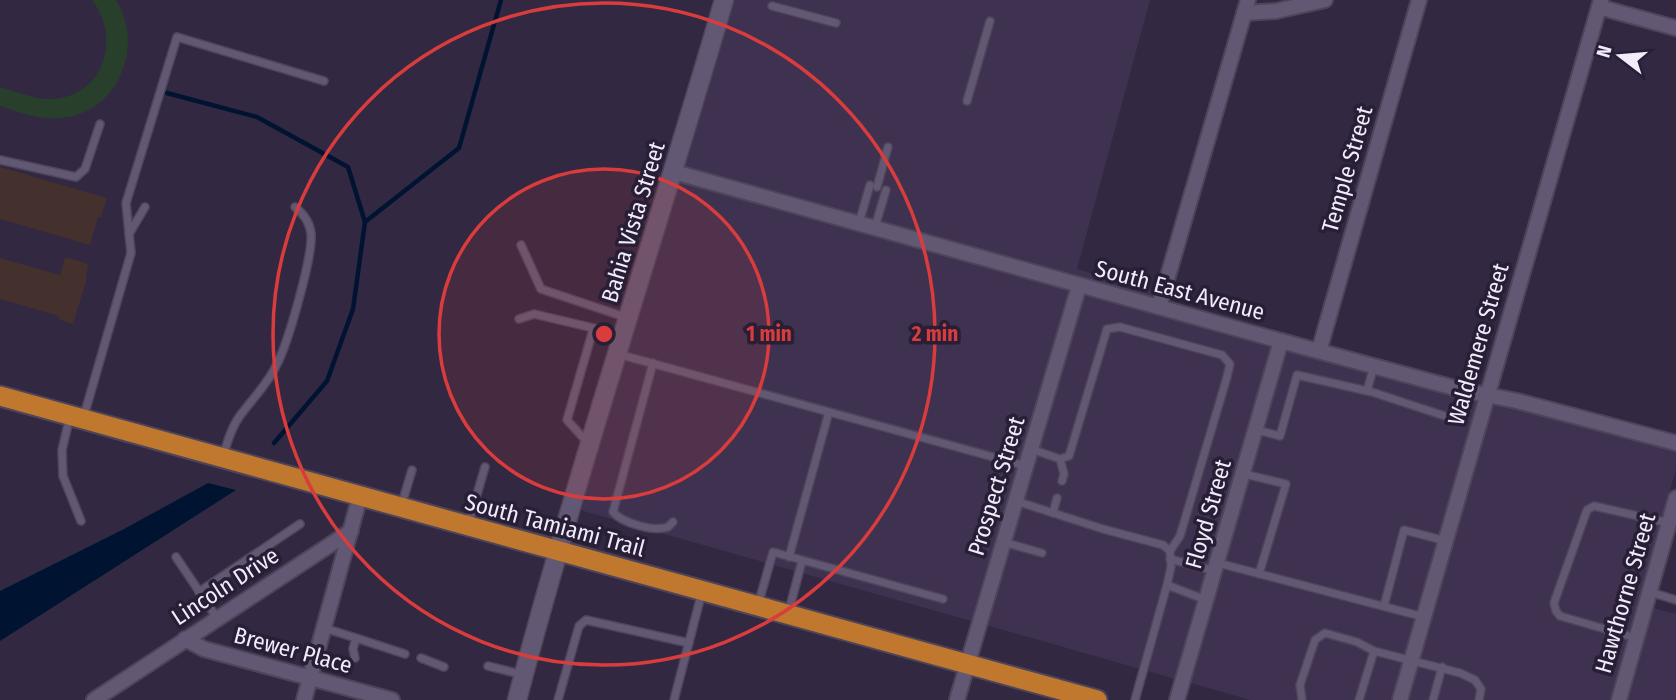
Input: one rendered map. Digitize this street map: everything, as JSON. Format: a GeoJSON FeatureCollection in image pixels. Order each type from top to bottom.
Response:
{"type":"FeatureCollection","features":[{"type":"Feature","properties":{"kind":"main road","name":"South Tamiami Trail"},"geometry":{"type":"LineString","coordinates":[[0,396],[1097,700]]}},
{"type":"Feature","properties":{"kind":"street","name":"Bahia Vista Street"},"geometry":{"type":"LineString","coordinates":[[517,700],[589,445],[724,0]]}},
{"type":"Feature","properties":{"kind":"street"},"geometry":{"type":"LineString","coordinates":[[1159,307],[1246,7],[1276,11],[1325,0]]}},
{"type":"Feature","properties":{"kind":"street","name":"Temple Street"},"geometry":{"type":"LineString","coordinates":[[1319,351],[1419,0]]}},
{"type":"Feature","properties":{"kind":"street"},"geometry":{"type":"LineString","coordinates":[[1600,4],[1676,28]]}},
{"type":"Feature","properties":{"kind":"street","name":"Waldemere Street"},"geometry":{"type":"LineString","coordinates":[[1400,700],[1600,4]]}},
{"type":"Feature","properties":{"kind":"street","name":"South East Avenue"},"geometry":{"type":"LineString","coordinates":[[674,172],[1281,341],[1676,443]]}},
{"type":"Feature","properties":{"kind":"street","name":"Prospect Street"},"geometry":{"type":"LineString","coordinates":[[957,700],[1079,286]]}},
{"type":"Feature","properties":{"kind":"street","name":"Floyd Street"},"geometry":{"type":"LineString","coordinates":[[1177,700],[1281,341]]}},
{"type":"Feature","properties":{"kind":"street"},"geometry":{"type":"LineString","coordinates":[[304,700],[360,496]]}},
{"type":"Feature","properties":{"kind":"street","name":"Hawthorne Street"},"geometry":{"type":"LineString","coordinates":[[1619,700],[1676,498]]}},
{"type":"Feature","properties":{"kind":"street","name":"Lincoln Drive"},"geometry":{"type":"LineString","coordinates":[[94,700],[351,531]]}},
{"type":"Feature","properties":{"kind":"street","name":"Brewer Place"},"geometry":{"type":"LineString","coordinates":[[185,639],[204,649],[391,700]]}},
{"type":"Feature","properties":{"kind":"lane"},"geometry":{"type":"LineString","coordinates":[[772,5],[835,23]]}},
{"type":"Feature","properties":{"kind":"lane"},"geometry":{"type":"LineString","coordinates":[[967,101],[990,21]]}},
{"type":"Feature","properties":{"kind":"lane"},"geometry":{"type":"LineString","coordinates":[[81,521],[63,476],[62,450],[76,417],[131,253],[126,203],[177,37],[324,81]]}},
{"type":"Feature","properties":{"kind":"lane"},"geometry":{"type":"LineString","coordinates":[[0,160],[76,177],[85,169],[100,124]]}},
{"type":"Feature","properties":{"kind":"lane"},"geometry":{"type":"LineString","coordinates":[[859,223],[877,187],[888,147]]}},
{"type":"Feature","properties":{"kind":"lane"},"geometry":{"type":"LineString","coordinates":[[875,227],[877,187]]}},
{"type":"Feature","properties":{"kind":"lane"},"geometry":{"type":"LineString","coordinates":[[129,234],[145,207]]}},
{"type":"Feature","properties":{"kind":"lane"},"geometry":{"type":"LineString","coordinates":[[230,460],[232,431],[279,361],[310,254],[308,224],[301,211],[295,207]]}},
{"type":"Feature","properties":{"kind":"lane"},"geometry":{"type":"LineString","coordinates":[[521,245],[541,289],[626,327]]}},
{"type":"Feature","properties":{"kind":"lane"},"geometry":{"type":"LineString","coordinates":[[519,319],[534,314],[593,330],[626,327]]}},
{"type":"Feature","properties":{"kind":"lane"},"geometry":{"type":"LineString","coordinates":[[1031,449],[1060,459],[1069,456],[1107,329],[1120,327],[1222,355],[1230,363],[1180,536],[1170,555],[1167,585],[1135,700]]}},
{"type":"Feature","properties":{"kind":"lane"},"geometry":{"type":"LineString","coordinates":[[589,445],[567,420],[593,330]]}},
{"type":"Feature","properties":{"kind":"lane"},"geometry":{"type":"LineString","coordinates":[[618,354],[1026,466]]}},
{"type":"Feature","properties":{"kind":"lane"},"geometry":{"type":"LineString","coordinates":[[653,363],[613,512],[622,519],[656,528],[668,527],[673,522]]}},
{"type":"Feature","properties":{"kind":"lane"},"geometry":{"type":"LineString","coordinates":[[1367,391],[1374,366]]}},
{"type":"Feature","properties":{"kind":"lane"},"geometry":{"type":"LineString","coordinates":[[1257,430],[1280,436],[1297,375],[1367,391],[1454,419]]}},
{"type":"Feature","properties":{"kind":"lane"},"geometry":{"type":"LineString","coordinates":[[789,557],[829,412]]}},
{"type":"Feature","properties":{"kind":"lane"},"geometry":{"type":"LineString","coordinates":[[1060,459],[1064,474],[1062,481]]}},
{"type":"Feature","properties":{"kind":"lane"},"geometry":{"type":"LineString","coordinates":[[468,526],[485,467]]}},
{"type":"Feature","properties":{"kind":"lane"},"geometry":{"type":"LineString","coordinates":[[401,508],[412,470]]}},
{"type":"Feature","properties":{"kind":"lane"},"geometry":{"type":"LineString","coordinates":[[1244,474],[1286,484],[1259,574]]}},
{"type":"Feature","properties":{"kind":"lane"},"geometry":{"type":"LineString","coordinates":[[1053,513],[1057,498]]}},
{"type":"Feature","properties":{"kind":"lane"},"geometry":{"type":"LineString","coordinates":[[1016,501],[1163,545],[1170,555],[1216,567],[1259,574],[1424,617]]}},
{"type":"Feature","properties":{"kind":"lane"},"geometry":{"type":"LineString","coordinates":[[1636,638],[1560,616],[1554,603],[1587,510],[1594,506],[1669,523]]}},
{"type":"Feature","properties":{"kind":"lane"},"geometry":{"type":"LineString","coordinates":[[199,592],[300,524]]}},
{"type":"Feature","properties":{"kind":"lane"},"geometry":{"type":"LineString","coordinates":[[1384,606],[1404,530],[1446,541]]}},
{"type":"Feature","properties":{"kind":"lane"},"geometry":{"type":"LineString","coordinates":[[1003,542],[1042,553]]}},
{"type":"Feature","properties":{"kind":"lane"},"geometry":{"type":"LineString","coordinates":[[758,606],[773,552],[943,599]]}},
{"type":"Feature","properties":{"kind":"lane"},"geometry":{"type":"LineString","coordinates":[[176,557],[217,618]]}},
{"type":"Feature","properties":{"kind":"lane"},"geometry":{"type":"LineString","coordinates":[[788,614],[802,561]]}},
{"type":"Feature","properties":{"kind":"lane"},"geometry":{"type":"LineString","coordinates":[[1167,585],[1207,600]]}},
{"type":"Feature","properties":{"kind":"lane"},"geometry":{"type":"LineString","coordinates":[[674,700],[703,591]]}},
{"type":"Feature","properties":{"kind":"lane"},"geometry":{"type":"LineString","coordinates":[[1649,592],[1676,600]]}},
{"type":"Feature","properties":{"kind":"lane"},"geometry":{"type":"LineString","coordinates":[[558,700],[579,626],[586,620],[690,643]]}},
{"type":"Feature","properties":{"kind":"lane"},"geometry":{"type":"LineString","coordinates":[[324,628],[405,654]]}},
{"type":"Feature","properties":{"kind":"lane"},"geometry":{"type":"LineString","coordinates":[[1303,700],[1300,685],[1315,640],[1325,633],[1411,661],[1442,667],[1475,680],[1481,689],[1479,700]]}},
{"type":"Feature","properties":{"kind":"lane"},"geometry":{"type":"LineString","coordinates":[[355,638],[355,658]]}},
{"type":"Feature","properties":{"kind":"lane"},"geometry":{"type":"LineString","coordinates":[[1359,700],[1374,650]]}},
{"type":"Feature","properties":{"kind":"lane"},"geometry":{"type":"LineString","coordinates":[[421,658],[444,667]]}},
{"type":"Feature","properties":{"kind":"lane"},"geometry":{"type":"LineString","coordinates":[[488,666],[524,675]]}},
{"type":"Feature","properties":{"kind":"lane"},"geometry":{"type":"LineString","coordinates":[[1433,700],[1442,667]]}},
{"type":"Feature","properties":{"kind":"shaded area"},"geometry":{"type":"Polygon","coordinates":[[[733,0],[1150,0],[1077,269],[1155,292],[1154,299],[684,167],[733,0]]]}},
{"type":"Feature","properties":{"kind":"shaded area"},"geometry":{"type":"Polygon","coordinates":[[[0,167],[107,198],[90,245],[0,219],[0,167]]]}},
{"type":"Feature","properties":{"kind":"shaded area"},"geometry":{"type":"Polygon","coordinates":[[[680,181],[1069,290],[971,621],[580,510],[603,427],[680,181]]]}},
{"type":"Feature","properties":{"kind":"shaded area"},"geometry":{"type":"Polygon","coordinates":[[[65,257],[88,264],[86,281],[73,324],[58,319],[59,316],[0,299],[0,258],[60,275],[65,257]]]}},
{"type":"Feature","properties":{"kind":"shaded area"},"geometry":{"type":"Polygon","coordinates":[[[1085,295],[1272,346],[1175,679],[986,625],[1085,295]]]}},
{"type":"Feature","properties":{"kind":"shaded area"},"geometry":{"type":"Polygon","coordinates":[[[1287,350],[1478,400],[1392,700],[1250,700],[1191,683],[1287,350]]]}},
{"type":"Feature","properties":{"kind":"shaded area"},"geometry":{"type":"Polygon","coordinates":[[[1493,403],[1676,450],[1676,469],[1610,700],[1408,700],[1493,403]]]}},
{"type":"Feature","properties":{"kind":"shaded area"},"geometry":{"type":"Polygon","coordinates":[[[1653,608],[1676,614],[1676,700],[1627,700],[1653,608]]]}},
{"type":"Feature","properties":{"kind":"green space"},"geometry":{"type":"Polygon","coordinates":[[[92,0],[116,0],[125,18],[128,38],[126,57],[120,76],[110,92],[97,105],[79,114],[59,118],[37,117],[0,106],[0,87],[33,97],[53,99],[71,95],[85,87],[96,76],[106,47],[101,15],[92,0]]]}},
{"type":"Feature","properties":{"kind":"water"},"geometry":{"type":"Polygon","coordinates":[[[208,483],[236,490],[0,641],[0,591],[124,529],[208,483]]]}},
{"type":"Feature","properties":{"kind":"waterway"},"geometry":{"type":"LineString","coordinates":[[365,222],[459,148],[501,0]]}},
{"type":"Feature","properties":{"kind":"waterway"},"geometry":{"type":"LineString","coordinates":[[167,93],[257,117],[348,167],[365,222],[353,309],[327,381],[274,443]]}}]}
